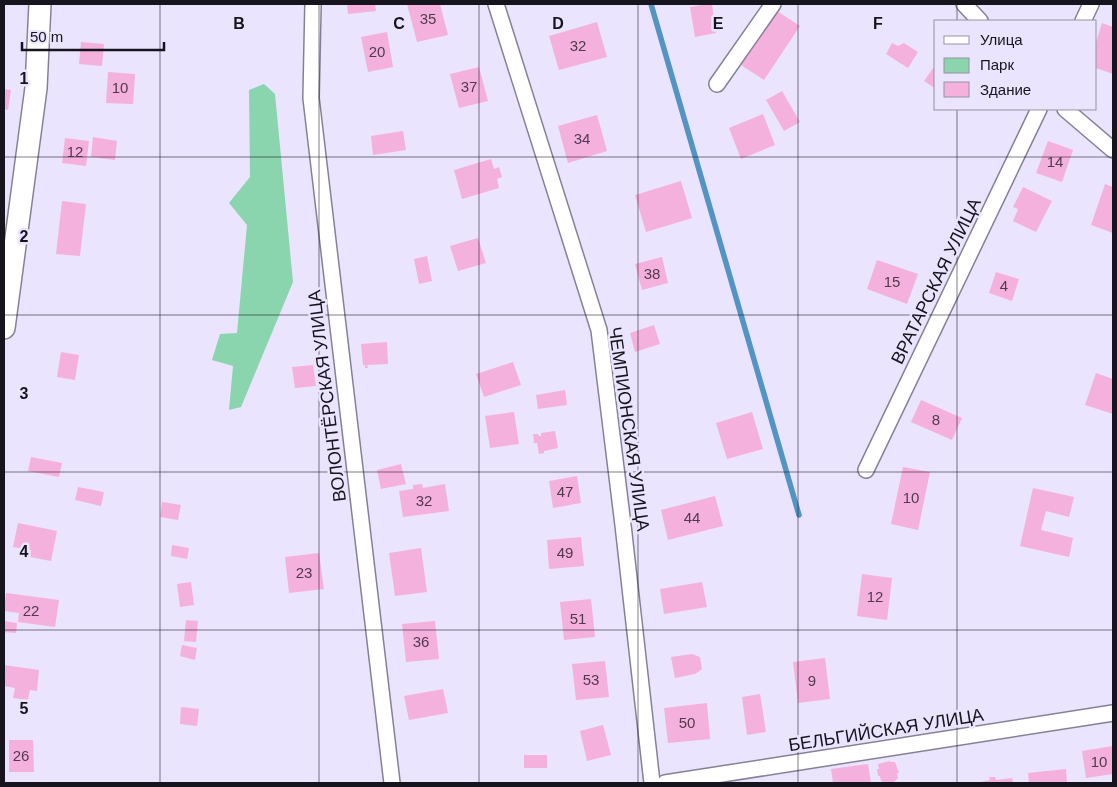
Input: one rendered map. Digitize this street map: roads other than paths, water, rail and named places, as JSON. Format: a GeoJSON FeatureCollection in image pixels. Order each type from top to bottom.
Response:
{"type":"FeatureCollection","features":[{"type":"Feature","properties":{"kind":"main road"},"geometry":{"type":"LineString","coordinates":[[4,328],[36,88],[40,4]]}},
{"type":"Feature","properties":{"kind":"street","name":"ВОЛОНТЁРСКАЯ УЛИЦА"},"geometry":{"type":"LineString","coordinates":[[313,4],[311,98],[392,783]]}},
{"type":"Feature","properties":{"kind":"street","name":"ЧЕМПИОНСКАЯ УЛИЦА"},"geometry":{"type":"LineString","coordinates":[[496,4],[598,330],[624,535],[652,783]]}},
{"type":"Feature","properties":{"kind":"street"},"geometry":{"type":"LineString","coordinates":[[717,84],[772,4]]}},
{"type":"Feature","properties":{"kind":"street"},"geometry":{"type":"LineString","coordinates":[[964,4],[979,20]]}},
{"type":"Feature","properties":{"kind":"street"},"geometry":{"type":"LineString","coordinates":[[1083,20],[1091,4]]}},
{"type":"Feature","properties":{"kind":"street","name":"ВРАТАРСКАЯ УЛИЦА"},"geometry":{"type":"LineString","coordinates":[[866,470],[1039,110]]}},
{"type":"Feature","properties":{"kind":"street"},"geometry":{"type":"LineString","coordinates":[[1066,110],[1113,150]]}},
{"type":"Feature","properties":{"kind":"street","name":"БЕЛЬГИЙСКАЯ УЛИЦА"},"geometry":{"type":"LineString","coordinates":[[665,783],[1113,713]]}},
{"type":"Feature","properties":{"kind":"waterway"},"geometry":{"type":"LineString","coordinates":[[651,4],[799,515]]}}]}
